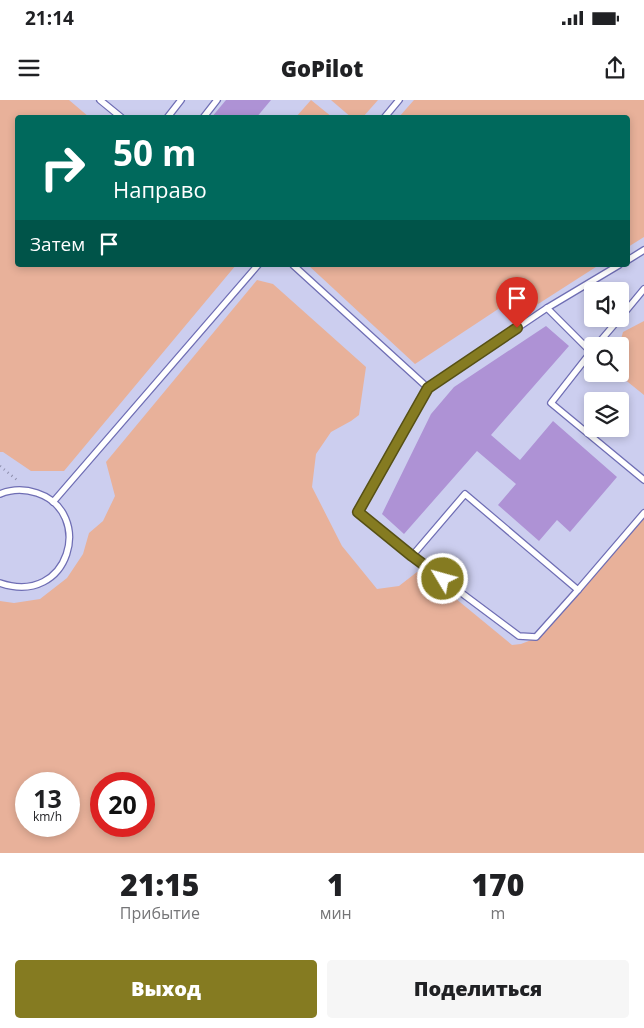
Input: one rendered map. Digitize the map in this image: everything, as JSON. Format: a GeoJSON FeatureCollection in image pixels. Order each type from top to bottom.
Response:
{"type":"FeatureCollection","features":[{"type":"Feature","properties":{"kind":"lane"},"geometry":{"type":"LineString","coordinates":[[100,100],[118,115]]}},
{"type":"Feature","properties":{"kind":"lane"},"geometry":{"type":"LineString","coordinates":[[169,115],[181,100]]}},
{"type":"Feature","properties":{"kind":"lane"},"geometry":{"type":"LineString","coordinates":[[205,115],[217,100]]}},
{"type":"Feature","properties":{"kind":"lane"},"geometry":{"type":"LineString","coordinates":[[386,115],[399,100]]}},
{"type":"Feature","properties":{"kind":"lane"},"geometry":{"type":"LineString","coordinates":[[630,259],[644,250]]}},
{"type":"Feature","properties":{"kind":"lane"},"geometry":{"type":"LineString","coordinates":[[53,502],[256,267]]}},
{"type":"Feature","properties":{"kind":"lane"},"geometry":{"type":"LineString","coordinates":[[295,267],[428,388]]}},
{"type":"Feature","properties":{"kind":"lane"},"geometry":{"type":"LineString","coordinates":[[616,267],[547,308],[428,388],[358,512],[412,556],[519,636],[536,637],[644,513]]}},
{"type":"Feature","properties":{"kind":"lane"},"geometry":{"type":"LineString","coordinates":[[629,307],[644,289]]}},
{"type":"Feature","properties":{"kind":"lane"},"geometry":{"type":"LineString","coordinates":[[547,308],[584,343]]}},
{"type":"Feature","properties":{"kind":"lane"},"geometry":{"type":"LineString","coordinates":[[604,337],[612,327]]}},
{"type":"Feature","properties":{"kind":"lane"},"geometry":{"type":"LineString","coordinates":[[584,361],[550,403],[644,480]]}},
{"type":"Feature","properties":{"kind":"lane"},"geometry":{"type":"LineString","coordinates":[[0,494],[17,490],[30,491],[42,495],[53,502],[62,512],[70,536],[65,561],[48,580],[24,588],[11,587],[0,583]]}},
{"type":"Feature","properties":{"kind":"lane"},"geometry":{"type":"LineString","coordinates":[[412,556],[465,494],[578,590]]}},
{"type":"Feature","properties":{"kind":"path"},"geometry":{"type":"LineString","coordinates":[[0,466],[30,491]]}},
{"type":"Feature","properties":{"kind":"shaded area"},"geometry":{"type":"Polygon","coordinates":[[[0,100],[644,100],[644,853],[0,853],[0,100]]]}},
{"type":"Feature","properties":{"kind":"shaded area"},"geometry":{"type":"Polygon","coordinates":[[[0,100],[69,100],[87,115],[15,115],[15,267],[234,267],[64,471],[31,471],[3,452],[0,452],[0,100]]]}},
{"type":"Feature","properties":{"kind":"shaded area"},"geometry":{"type":"Polygon","coordinates":[[[311,100],[330,115],[298,115],[311,100]]]}},
{"type":"Feature","properties":{"kind":"shaded area"},"geometry":{"type":"Polygon","coordinates":[[[331,100],[378,100],[365,115],[348,115],[331,100]]]}},
{"type":"Feature","properties":{"kind":"shaded area"},"geometry":{"type":"Polygon","coordinates":[[[414,100],[644,100],[644,237],[630,246],[630,115],[401,115],[414,100]]]}},
{"type":"Feature","properties":{"kind":"shaded area"},"geometry":{"type":"Polygon","coordinates":[[[310,267],[596,267],[535,306],[512,300],[415,364],[310,267]]]}},
{"type":"Feature","properties":{"kind":"shaded area"},"geometry":{"type":"Polygon","coordinates":[[[257,280],[273,284],[366,367],[359,415],[331,432],[316,454],[312,487],[342,546],[377,589],[399,586],[417,572],[427,575],[512,645],[521,644],[539,637],[644,518],[644,853],[0,853],[0,601],[14,603],[40,599],[67,578],[83,554],[89,533],[103,521],[115,496],[106,462],[257,280]]]}},
{"type":"Feature","properties":{"kind":"shaded area"},"geometry":{"type":"Polygon","coordinates":[[[644,321],[644,395],[628,382],[629,337],[622,337],[623,332],[644,321]]]}},
{"type":"Feature","properties":{"kind":"building"},"geometry":{"type":"Polygon","coordinates":[[[226,100],[271,100],[258,115],[214,115],[226,100]]]}},
{"type":"Feature","properties":{"kind":"building"},"geometry":{"type":"Polygon","coordinates":[[[546,326],[569,346],[491,435],[520,460],[553,421],[617,477],[570,532],[557,520],[539,541],[498,505],[516,484],[477,451],[404,534],[382,514],[431,414],[454,387],[546,326]]]}},
{"type":"Feature","properties":{"kind":"route"},"geometry":{"type":"LineString","coordinates":[[443,579],[358,512],[428,388],[517,328]]}}]}
